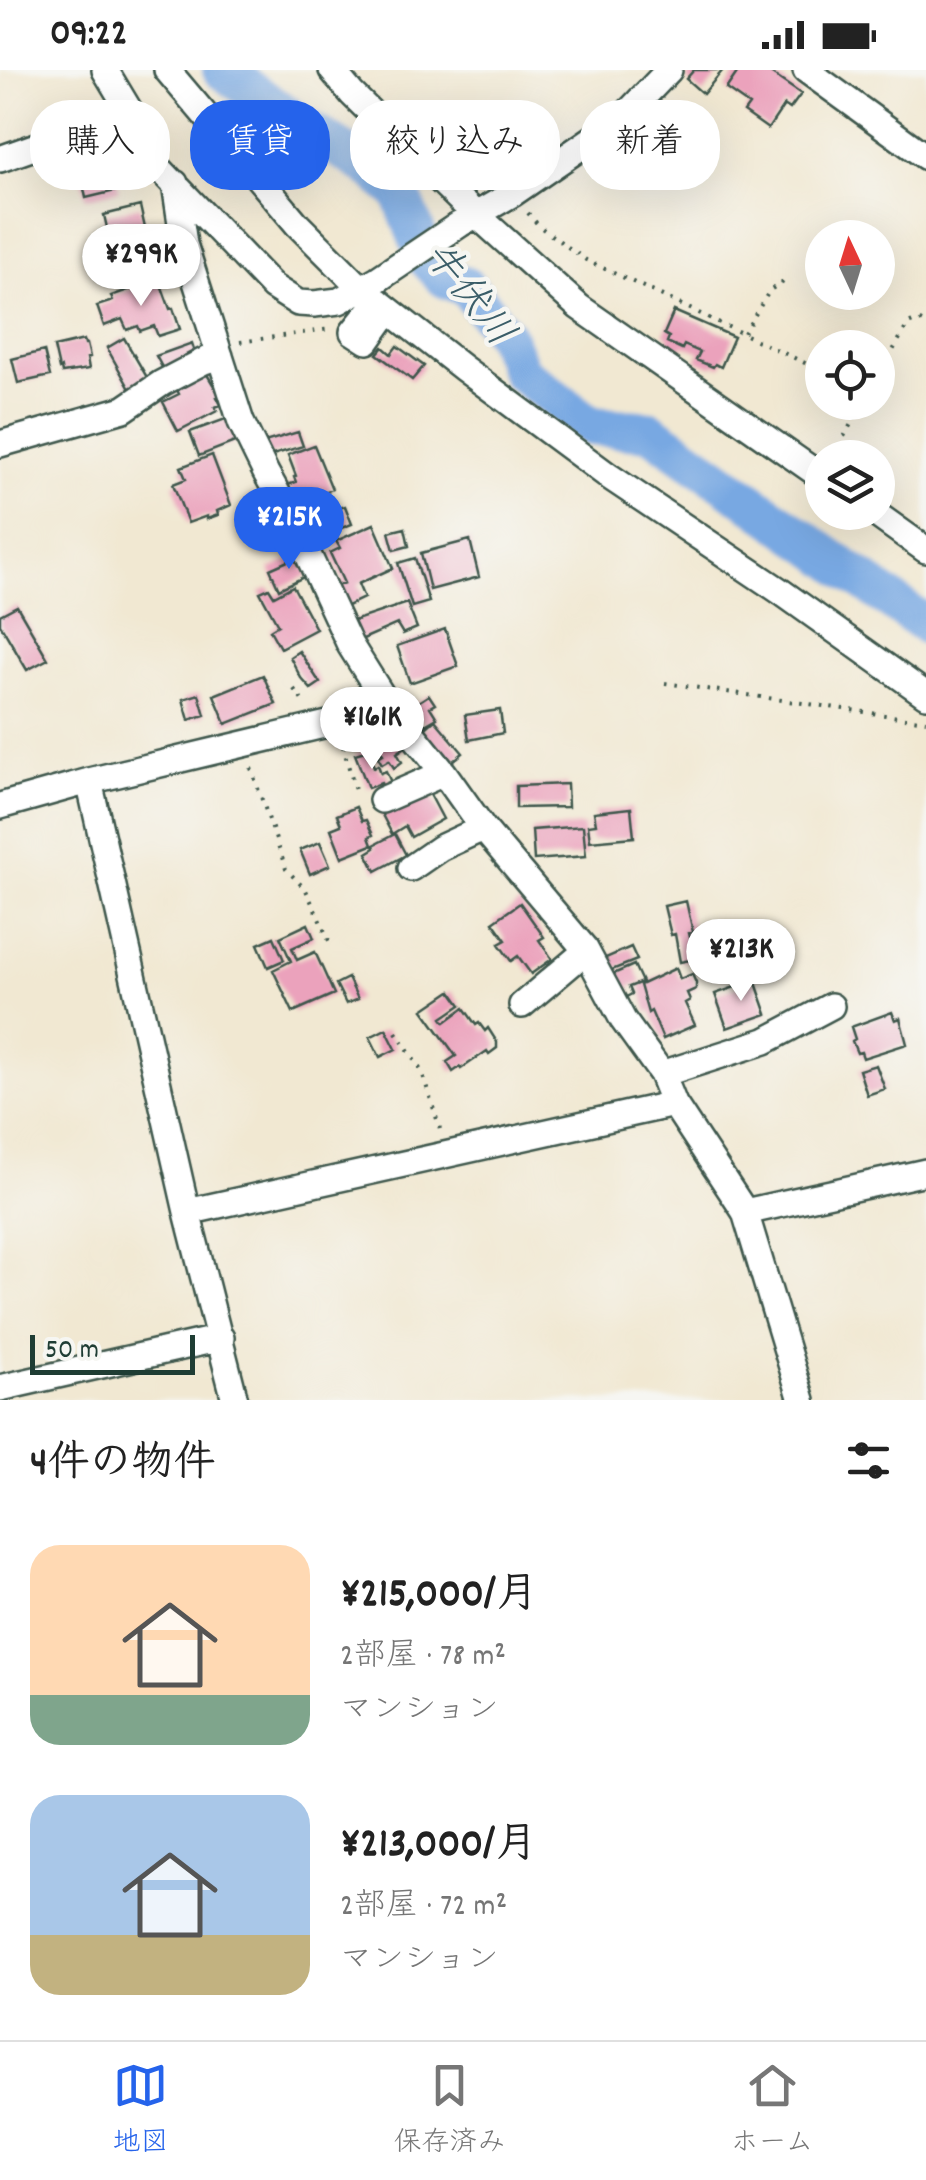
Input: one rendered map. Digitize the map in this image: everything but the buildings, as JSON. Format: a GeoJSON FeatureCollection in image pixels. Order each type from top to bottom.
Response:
{"type":"FeatureCollection","features":[{"type":"Feature","properties":{"kind":"street"},"geometry":{"type":"LineString","coordinates":[[105,70],[123,100]]}},
{"type":"Feature","properties":{"kind":"street"},"geometry":{"type":"LineString","coordinates":[[167,70],[298,225],[463,368],[610,476],[780,590],[926,695]]}},
{"type":"Feature","properties":{"kind":"street"},"geometry":{"type":"LineString","coordinates":[[332,70],[469,220],[580,307],[805,464]]}},
{"type":"Feature","properties":{"kind":"street"},"geometry":{"type":"LineString","coordinates":[[170,178],[273,288],[298,303],[377,295],[469,220],[623,118],[669,70]]}},
{"type":"Feature","properties":{"kind":"street"},"geometry":{"type":"LineString","coordinates":[[806,70],[926,158]]}},
{"type":"Feature","properties":{"kind":"street"},"geometry":{"type":"LineString","coordinates":[[0,159],[30,148]]}},
{"type":"Feature","properties":{"kind":"street"},"geometry":{"type":"LineString","coordinates":[[175,183],[184,244],[242,422],[292,518],[350,645],[382,696],[482,828],[586,950],[623,1020],[662,1074],[674,1104],[744,1212],[802,1400]]}},
{"type":"Feature","properties":{"kind":"street"},"geometry":{"type":"LineString","coordinates":[[0,444],[124,409],[218,350]]}},
{"type":"Feature","properties":{"kind":"street"},"geometry":{"type":"LineString","coordinates":[[895,528],[926,550]]}},
{"type":"Feature","properties":{"kind":"street"},"geometry":{"type":"LineString","coordinates":[[0,806],[336,722],[366,709],[382,696]]}},
{"type":"Feature","properties":{"kind":"street"},"geometry":{"type":"LineString","coordinates":[[382,800],[444,773]]}},
{"type":"Feature","properties":{"kind":"street"},"geometry":{"type":"LineString","coordinates":[[90,781],[187,1212],[235,1400]]}},
{"type":"Feature","properties":{"kind":"street"},"geometry":{"type":"LineString","coordinates":[[411,868],[440,848],[482,828]]}},
{"type":"Feature","properties":{"kind":"street"},"geometry":{"type":"LineString","coordinates":[[522,1006],[586,950]]}},
{"type":"Feature","properties":{"kind":"street"},"geometry":{"type":"LineString","coordinates":[[662,1074],[765,1041],[831,1006]]}},
{"type":"Feature","properties":{"kind":"street"},"geometry":{"type":"LineString","coordinates":[[187,1212],[674,1104]]}},
{"type":"Feature","properties":{"kind":"street"},"geometry":{"type":"LineString","coordinates":[[744,1212],[926,1172]]}},
{"type":"Feature","properties":{"kind":"street"},"geometry":{"type":"LineString","coordinates":[[0,1388],[220,1338]]}},
{"type":"Feature","properties":{"kind":"path"},"geometry":{"type":"LineString","coordinates":[[512,194],[540,227],[586,260],[805,363]]}},
{"type":"Feature","properties":{"kind":"path"},"geometry":{"type":"LineString","coordinates":[[744,333],[770,290],[787,280]]}},
{"type":"Feature","properties":{"kind":"path"},"geometry":{"type":"LineString","coordinates":[[895,347],[908,324],[918,320],[926,324]]}},
{"type":"Feature","properties":{"kind":"path"},"geometry":{"type":"LineString","coordinates":[[218,350],[333,328]]}},
{"type":"Feature","properties":{"kind":"path"},"geometry":{"type":"LineString","coordinates":[[665,683],[926,721]]}},
{"type":"Feature","properties":{"kind":"path"},"geometry":{"type":"LineString","coordinates":[[336,722],[356,790]]}},
{"type":"Feature","properties":{"kind":"path"},"geometry":{"type":"LineString","coordinates":[[243,744],[286,869],[306,890],[332,945]]}},
{"type":"Feature","properties":{"kind":"path"},"geometry":{"type":"LineString","coordinates":[[396,1032],[422,1072],[448,1154]]}},
{"type":"Feature","properties":{"kind":"waterway","name":"牛伏川"},"geometry":{"type":"LineString","coordinates":[[222,70],[366,165],[400,192],[426,258],[445,278],[466,287],[505,335],[520,372],[591,426],[651,431],[926,625]]}}]}
